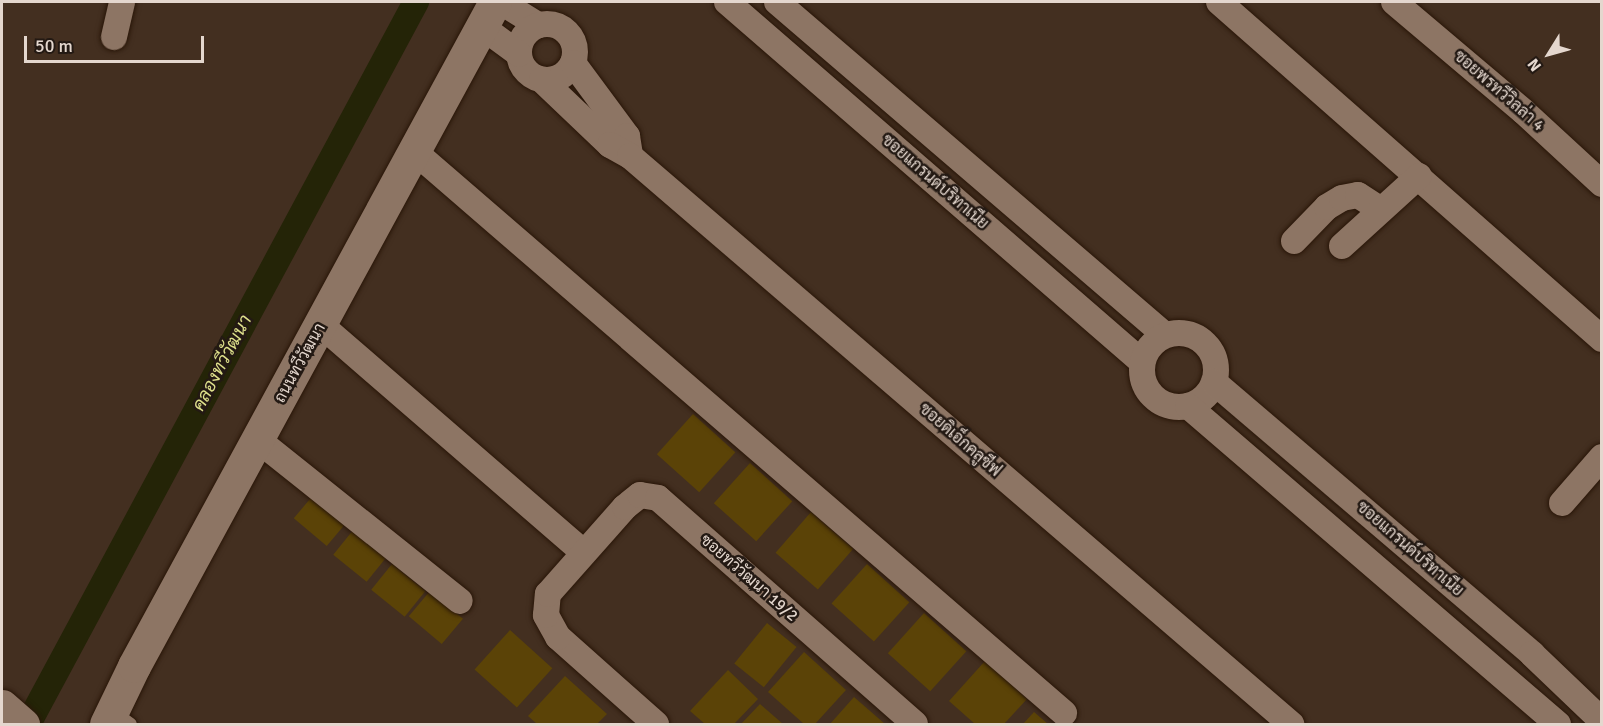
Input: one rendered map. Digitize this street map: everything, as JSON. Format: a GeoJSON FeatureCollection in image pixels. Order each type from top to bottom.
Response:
{"type":"FeatureCollection","features":[{"type":"Feature","properties":{"kind":"main road","name":"ถนนทวีวัฒนา"},"geometry":{"type":"LineString","coordinates":[[117,720],[134,666],[492,10]]}},
{"type":"Feature","properties":{"kind":"main road"},"geometry":{"type":"LineString","coordinates":[[2,706],[23,724]]}},
{"type":"Feature","properties":{"kind":"street"},"geometry":{"type":"LineString","coordinates":[[114,37],[122,2]]}},
{"type":"Feature","properties":{"kind":"street","name":"ซอยแกรนด์บริทาเนีย"},"geometry":{"type":"LineString","coordinates":[[727,2],[1142,362]]}},
{"type":"Feature","properties":{"kind":"street","name":"ซอยแกรนด์บริทาเนีย"},"geometry":{"type":"LineString","coordinates":[[777,2],[1166,335]]}},
{"type":"Feature","properties":{"kind":"street"},"geometry":{"type":"LineString","coordinates":[[1219,2],[1602,339]]}},
{"type":"Feature","properties":{"kind":"street","name":"ซอยพรทวีวิลล่า 4"},"geometry":{"type":"LineString","coordinates":[[1394,2],[1524,112],[1602,184]]}},
{"type":"Feature","properties":{"kind":"street"},"geometry":{"type":"LineString","coordinates":[[492,10],[538,25],[547,24],[565,30],[575,45],[573,63],[561,77],[542,80]]}},
{"type":"Feature","properties":{"kind":"street","name":"ซอยดิเอ็กคลูซีฟ"},"geometry":{"type":"LineString","coordinates":[[492,10],[519,54],[526,71],[542,80],[610,145],[630,156],[1291,724]]}},
{"type":"Feature","properties":{"kind":"street"},"geometry":{"type":"LineString","coordinates":[[519,54],[524,36],[538,25]]}},
{"type":"Feature","properties":{"kind":"street"},"geometry":{"type":"LineString","coordinates":[[573,63],[627,136],[630,156]]}},
{"type":"Feature","properties":{"kind":"street"},"geometry":{"type":"LineString","coordinates":[[416,152],[1064,713]]}},
{"type":"Feature","properties":{"kind":"street"},"geometry":{"type":"LineString","coordinates":[[1342,246],[1419,176]]}},
{"type":"Feature","properties":{"kind":"street"},"geometry":{"type":"LineString","coordinates":[[1294,241],[1327,207],[1342,198],[1358,195],[1381,210]]}},
{"type":"Feature","properties":{"kind":"street"},"geometry":{"type":"LineString","coordinates":[[321,325],[583,552]]}},
{"type":"Feature","properties":{"kind":"street"},"geometry":{"type":"LineString","coordinates":[[1189,334],[1209,347],[1214,358],[1214,382],[1204,397],[1188,406],[1176,407],[1163,404],[1153,396],[1142,374],[1142,362],[1155,341],[1166,335],[1189,334]]}},
{"type":"Feature","properties":{"kind":"street","name":"ซอยแกรนด์บริทาเนีย"},"geometry":{"type":"LineString","coordinates":[[1214,382],[1532,654],[1602,721]]}},
{"type":"Feature","properties":{"kind":"street"},"geometry":{"type":"LineString","coordinates":[[1188,406],[1558,724]]}},
{"type":"Feature","properties":{"kind":"street"},"geometry":{"type":"LineString","coordinates":[[258,440],[460,601]]}},
{"type":"Feature","properties":{"kind":"street"},"geometry":{"type":"LineString","coordinates":[[1562,503],[1602,457]]}},
{"type":"Feature","properties":{"kind":"street","name":"ซอยทวีวัฒนา 19/2"},"geometry":{"type":"LineString","coordinates":[[656,724],[558,638],[546,615],[548,594],[583,552],[625,507],[640,495],[658,498],[915,724]]}},
{"type":"Feature","properties":{"kind":"building"},"geometry":{"type":"Polygon","coordinates":[[[693,414],[735,452],[699,492],[657,454],[693,414]]]}},
{"type":"Feature","properties":{"kind":"building"},"geometry":{"type":"Polygon","coordinates":[[[750,463],[792,501],[756,541],[714,503],[750,463]]]}},
{"type":"Feature","properties":{"kind":"building"},"geometry":{"type":"Polygon","coordinates":[[[315,493],[348,521],[327,546],[294,518],[315,493]]]}},
{"type":"Feature","properties":{"kind":"building"},"geometry":{"type":"Polygon","coordinates":[[[811,512],[853,549],[818,589],[776,553],[811,512]]]}},
{"type":"Feature","properties":{"kind":"building"},"geometry":{"type":"Polygon","coordinates":[[[354,529],[387,556],[367,582],[333,555],[354,529]]]}},
{"type":"Feature","properties":{"kind":"building"},"geometry":{"type":"Polygon","coordinates":[[[392,564],[425,591],[405,617],[371,590],[392,564]]]}},
{"type":"Feature","properties":{"kind":"building"},"geometry":{"type":"Polygon","coordinates":[[[867,564],[909,602],[874,642],[832,603],[867,564]]]}},
{"type":"Feature","properties":{"kind":"building"},"geometry":{"type":"Polygon","coordinates":[[[430,591],[463,619],[442,644],[409,616],[430,591]]]}},
{"type":"Feature","properties":{"kind":"building"},"geometry":{"type":"Polygon","coordinates":[[[924,613],[966,651],[930,691],[888,653],[924,613]]]}},
{"type":"Feature","properties":{"kind":"building"},"geometry":{"type":"Polygon","coordinates":[[[767,623],[797,647],[764,687],[734,663],[767,623]]]}},
{"type":"Feature","properties":{"kind":"building"},"geometry":{"type":"Polygon","coordinates":[[[510,630],[552,668],[517,708],[475,669],[510,630]]]}},
{"type":"Feature","properties":{"kind":"building"},"geometry":{"type":"Polygon","coordinates":[[[804,652],[846,690],[815,724],[804,724],[768,692],[804,652]]]}},
{"type":"Feature","properties":{"kind":"building"},"geometry":{"type":"Polygon","coordinates":[[[985,661],[1027,699],[1004,724],[975,724],[949,701],[985,661]]]}},
{"type":"Feature","properties":{"kind":"building"},"geometry":{"type":"Polygon","coordinates":[[[728,670],[758,699],[734,724],[705,724],[690,711],[728,670]]]}},
{"type":"Feature","properties":{"kind":"building"},"geometry":{"type":"Polygon","coordinates":[[[565,676],[607,714],[597,724],[537,724],[528,716],[565,676]]]}},
{"type":"Feature","properties":{"kind":"building"},"geometry":{"type":"Polygon","coordinates":[[[854,697],[885,724],[830,724],[854,697]]]}},
{"type":"Feature","properties":{"kind":"building"},"geometry":{"type":"Polygon","coordinates":[[[760,704],[783,724],[741,724],[760,704]]]}},
{"type":"Feature","properties":{"kind":"building"},"geometry":{"type":"Polygon","coordinates":[[[1034,712],[1048,724],[1023,724],[1034,712]]]}},
{"type":"Feature","properties":{"kind":"waterway","name":"คลองทวีวัฒนา"},"geometry":{"type":"LineString","coordinates":[[28,724],[416,2]]}}]}
